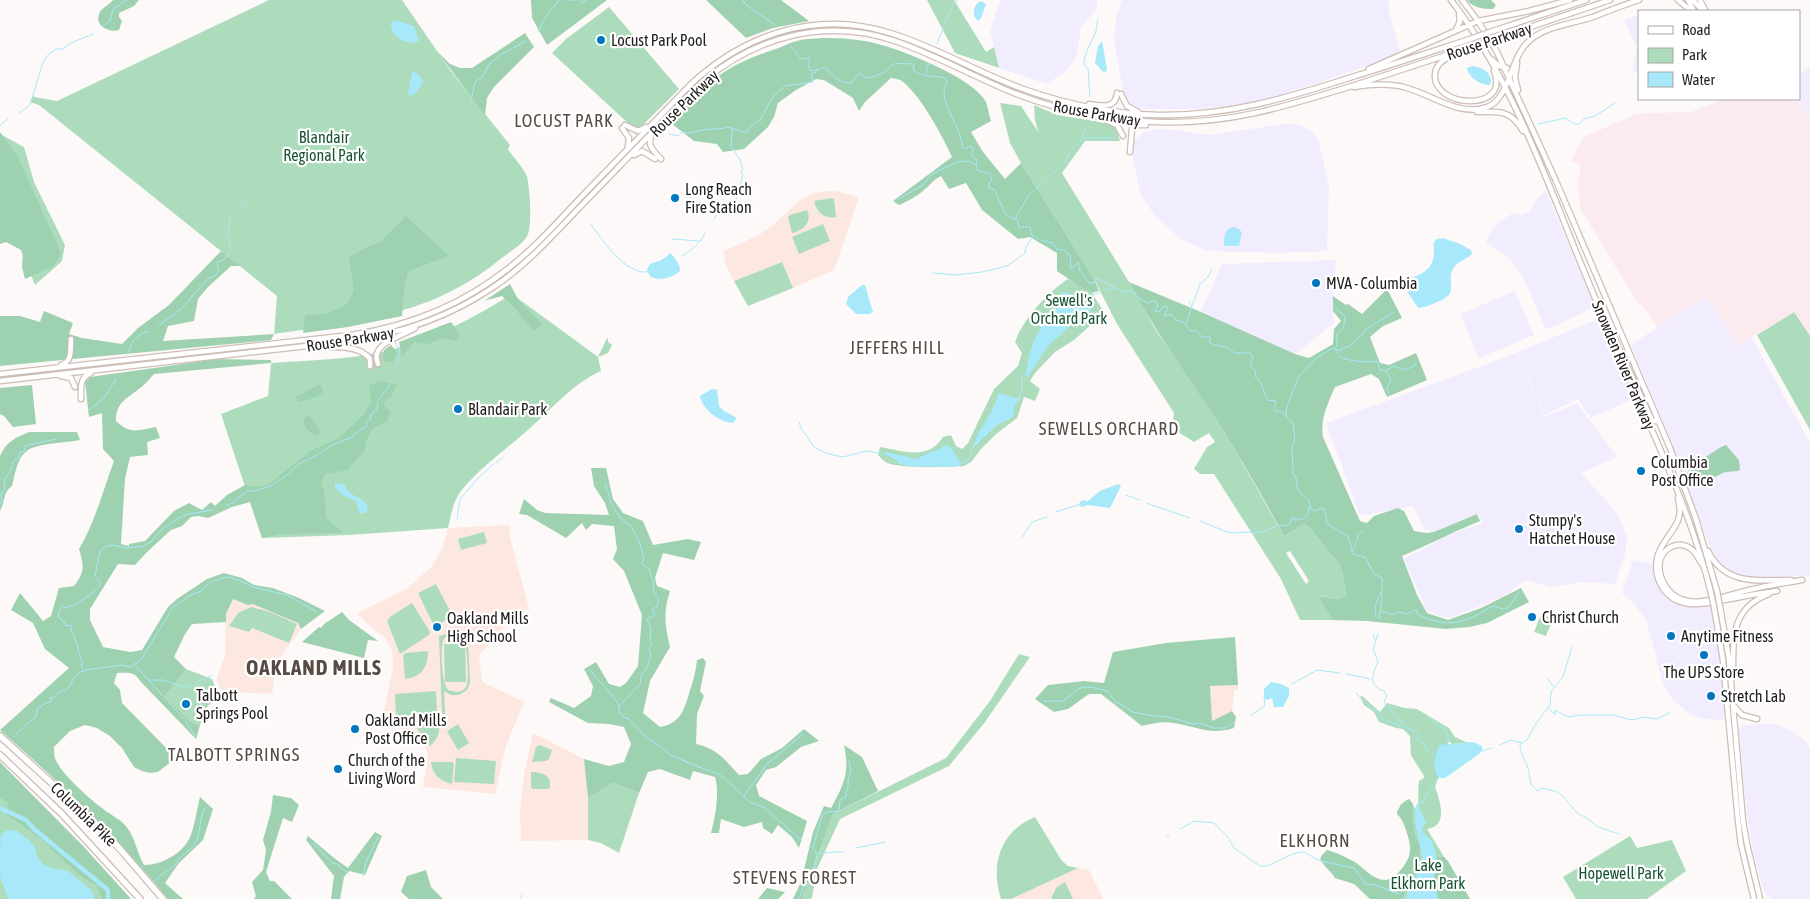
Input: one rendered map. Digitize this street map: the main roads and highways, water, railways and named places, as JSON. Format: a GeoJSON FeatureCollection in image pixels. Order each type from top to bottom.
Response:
{"type":"FeatureCollection","features":[{"type":"Feature","properties":{"kind":"highway","name":"Columbia Pike"},"geometry":{"type":"LineString","coordinates":[[0,736],[73,801],[105,833],[163,899]]}},
{"type":"Feature","properties":{"kind":"highway","name":"Columbia Pike"},"geometry":{"type":"LineString","coordinates":[[0,755],[62,814],[140,899]]}},
{"type":"Feature","properties":{"kind":"main road","name":"Snowden River Parkway"},"geometry":{"type":"LineString","coordinates":[[1451,0],[1469,24],[1505,86],[1534,150],[1607,327],[1671,474],[1690,521],[1708,579],[1720,607],[1732,684],[1744,828],[1760,899]]}},
{"type":"Feature","properties":{"kind":"main road","name":"Snowden River Parkway"},"geometry":{"type":"LineString","coordinates":[[1461,0],[1478,21],[1506,68],[1658,421],[1696,519],[1714,592],[1714,607],[1723,660],[1741,845],[1754,899]]}},
{"type":"Feature","properties":{"kind":"main road"},"geometry":{"type":"LineString","coordinates":[[1332,84],[1387,62],[1469,24],[1570,0]]}},
{"type":"Feature","properties":{"kind":"main road","name":"Rouse Parkway"},"geometry":{"type":"LineString","coordinates":[[0,374],[351,335],[379,330],[421,318],[461,300],[489,283],[511,266],[534,246],[702,74],[738,49],[774,33],[820,25],[851,25],[889,32],[1040,95],[1085,107],[1144,114],[1184,115],[1234,110],[1276,101],[1586,0]]}},
{"type":"Feature","properties":{"kind":"main road","name":"Rouse Parkway"},"geometry":{"type":"LineString","coordinates":[[0,381],[381,336],[424,323],[464,305],[510,275],[539,250],[678,106],[716,70],[756,47],[796,34],[841,31],[868,34],[896,41],[1025,97],[1062,109],[1100,117],[1158,122],[1218,120],[1267,111],[1329,93],[1610,0]]}},
{"type":"Feature","properties":{"kind":"main road"},"geometry":{"type":"LineString","coordinates":[[1609,11],[1630,0]]}},
{"type":"Feature","properties":{"kind":"main road"},"geometry":{"type":"LineString","coordinates":[[1329,93],[1368,85],[1386,84],[1413,90],[1438,101],[1464,109],[1480,109],[1495,103],[1521,50],[1540,33],[1639,0]]}},
{"type":"Feature","properties":{"kind":"main road"},"geometry":{"type":"LineString","coordinates":[[1678,0],[1692,10]]}},
{"type":"Feature","properties":{"kind":"main road"},"geometry":{"type":"LineString","coordinates":[[1694,0],[1704,10]]}},
{"type":"Feature","properties":{"kind":"main road"},"geometry":{"type":"LineString","coordinates":[[1455,31],[1460,21],[1458,9]]}},
{"type":"Feature","properties":{"kind":"main road"},"geometry":{"type":"LineString","coordinates":[[1474,46],[1441,62],[1436,70],[1435,77],[1437,85],[1442,91],[1466,101],[1481,101],[1488,98],[1493,93],[1496,83],[1495,74],[1488,56]]}},
{"type":"Feature","properties":{"kind":"main road"},"geometry":{"type":"LineString","coordinates":[[1521,50],[1516,70],[1516,86],[1542,149]]}},
{"type":"Feature","properties":{"kind":"main road"},"geometry":{"type":"LineString","coordinates":[[1488,56],[1499,66],[1506,68],[1515,62]]}},
{"type":"Feature","properties":{"kind":"main road"},"geometry":{"type":"LineString","coordinates":[[1040,95],[1104,106],[1113,103],[1119,93],[1127,106],[1144,114]]}},
{"type":"Feature","properties":{"kind":"main road"},"geometry":{"type":"LineString","coordinates":[[1438,101],[1463,112],[1497,111],[1510,115],[1521,127],[1534,150]]}},
{"type":"Feature","properties":{"kind":"main road"},"geometry":{"type":"LineString","coordinates":[[604,183],[636,152],[645,152],[658,159],[650,146],[650,139],[678,106]]}},
{"type":"Feature","properties":{"kind":"main road"},"geometry":{"type":"LineString","coordinates":[[607,171],[629,144],[629,138],[623,126],[641,131],[666,110]]}},
{"type":"Feature","properties":{"kind":"main road"},"geometry":{"type":"LineString","coordinates":[[1100,117],[1117,125],[1123,136]]}},
{"type":"Feature","properties":{"kind":"main road"},"geometry":{"type":"LineString","coordinates":[[1130,152],[1131,131],[1137,125],[1171,125],[1218,120]]}},
{"type":"Feature","properties":{"kind":"main road"},"geometry":{"type":"LineString","coordinates":[[378,364],[376,357],[383,345],[424,323]]}},
{"type":"Feature","properties":{"kind":"main road"},"geometry":{"type":"LineString","coordinates":[[1607,327],[1616,340],[1652,421],[1658,421]]}},
{"type":"Feature","properties":{"kind":"main road"},"geometry":{"type":"LineString","coordinates":[[32,371],[67,363],[71,339]]}},
{"type":"Feature","properties":{"kind":"main road"},"geometry":{"type":"LineString","coordinates":[[305,346],[358,350],[369,357],[370,366]]}},
{"type":"Feature","properties":{"kind":"main road"},"geometry":{"type":"LineString","coordinates":[[81,399],[82,382],[85,375],[115,368]]}},
{"type":"Feature","properties":{"kind":"main road"},"geometry":{"type":"LineString","coordinates":[[35,377],[68,376],[75,387]]}},
{"type":"Feature","properties":{"kind":"main road"},"geometry":{"type":"LineString","coordinates":[[1671,474],[1680,503],[1680,512],[1676,527],[1660,549],[1656,564],[1658,579],[1668,594],[1679,602],[1696,605],[1777,591],[1753,603],[1742,614],[1737,623],[1733,637],[1732,684]]}},
{"type":"Feature","properties":{"kind":"main road"},"geometry":{"type":"LineString","coordinates":[[1696,519],[1713,560],[1720,568],[1732,575],[1746,579],[1802,580],[1691,602],[1677,596],[1665,585],[1660,570],[1662,555],[1672,546],[1682,544],[1688,546],[1698,556],[1708,579]]}},
{"type":"Feature","properties":{"kind":"main road"},"geometry":{"type":"LineString","coordinates":[[1733,705],[1742,715],[1757,719]]}},
{"type":"Feature","properties":{"kind":"water"},"geometry":{"type":"Polygon","coordinates":[[[981,1],[986,4],[978,21],[974,16],[974,10],[981,1]]]}},
{"type":"Feature","properties":{"kind":"water"},"geometry":{"type":"Polygon","coordinates":[[[394,20],[414,26],[419,41],[409,42],[400,39],[391,27],[391,22],[394,20]]]}},
{"type":"Feature","properties":{"kind":"water"},"geometry":{"type":"Polygon","coordinates":[[[1102,41],[1106,72],[1102,71],[1095,63],[1098,46],[1102,41]]]}},
{"type":"Feature","properties":{"kind":"water"},"geometry":{"type":"Polygon","coordinates":[[[1473,66],[1489,74],[1490,85],[1479,82],[1470,75],[1467,68],[1473,66]]]}},
{"type":"Feature","properties":{"kind":"water"},"geometry":{"type":"Polygon","coordinates":[[[414,71],[420,76],[423,83],[416,93],[410,96],[408,93],[414,71]]]}},
{"type":"Feature","properties":{"kind":"water"},"geometry":{"type":"Polygon","coordinates":[[[1235,227],[1242,233],[1239,246],[1224,246],[1224,236],[1229,229],[1235,227]]]}},
{"type":"Feature","properties":{"kind":"water"},"geometry":{"type":"Polygon","coordinates":[[[1443,238],[1471,250],[1472,254],[1453,269],[1451,290],[1445,298],[1436,303],[1418,308],[1407,291],[1403,280],[1423,273],[1431,265],[1434,254],[1434,242],[1437,239],[1443,238]]]}},
{"type":"Feature","properties":{"kind":"water"},"geometry":{"type":"Polygon","coordinates":[[[670,253],[678,264],[680,271],[666,278],[651,277],[647,271],[649,265],[663,259],[670,253]]]}},
{"type":"Feature","properties":{"kind":"water"},"geometry":{"type":"Polygon","coordinates":[[[862,285],[865,285],[873,312],[869,314],[856,314],[846,304],[848,297],[862,285]]]}},
{"type":"Feature","properties":{"kind":"water"},"geometry":{"type":"Polygon","coordinates":[[[1063,292],[1075,295],[1092,310],[1078,319],[1047,347],[1026,377],[1029,355],[1035,338],[1063,292]]]}},
{"type":"Feature","properties":{"kind":"water"},"geometry":{"type":"Polygon","coordinates":[[[712,389],[717,390],[719,406],[737,418],[733,423],[717,418],[704,406],[700,396],[712,389]]]}},
{"type":"Feature","properties":{"kind":"water"},"geometry":{"type":"Polygon","coordinates":[[[999,393],[1020,399],[1015,405],[1013,417],[997,425],[972,449],[979,432],[992,411],[999,393]]]}},
{"type":"Feature","properties":{"kind":"water"},"geometry":{"type":"Polygon","coordinates":[[[947,445],[953,450],[960,465],[954,467],[909,466],[899,464],[895,459],[884,454],[886,452],[916,459],[947,445]]]}},
{"type":"Feature","properties":{"kind":"water"},"geometry":{"type":"Polygon","coordinates":[[[335,483],[344,484],[349,492],[365,502],[367,504],[367,512],[361,514],[356,501],[343,495],[335,488],[335,483]]]}},
{"type":"Feature","properties":{"kind":"water"},"geometry":{"type":"Polygon","coordinates":[[[1118,484],[1121,486],[1110,508],[1088,505],[1082,507],[1078,505],[1082,500],[1088,501],[1100,491],[1118,484]]]}},
{"type":"Feature","properties":{"kind":"water"},"geometry":{"type":"Polygon","coordinates":[[[1271,682],[1289,688],[1289,696],[1283,707],[1274,707],[1272,698],[1267,700],[1264,698],[1264,689],[1271,682]]]}},
{"type":"Feature","properties":{"kind":"water"},"geometry":{"type":"Polygon","coordinates":[[[1473,742],[1482,746],[1479,754],[1445,778],[1440,778],[1436,774],[1434,763],[1439,745],[1473,742]]]}},
{"type":"Feature","properties":{"kind":"water"},"geometry":{"type":"Polygon","coordinates":[[[1419,801],[1419,809],[1426,822],[1422,828],[1423,833],[1432,841],[1436,855],[1437,864],[1434,876],[1438,899],[1406,899],[1409,889],[1420,870],[1422,859],[1415,821],[1416,806],[1419,801]]]}},
{"type":"Feature","properties":{"kind":"water"},"geometry":{"type":"Polygon","coordinates":[[[11,830],[17,831],[30,841],[35,848],[37,857],[43,864],[51,868],[68,871],[92,891],[95,899],[8,899],[0,876],[0,843],[3,833],[11,830]]]}},
{"type":"Feature","properties":{"kind":"waterway"},"geometry":{"type":"LineString","coordinates":[[102,27],[110,21],[113,9],[127,0]]}},
{"type":"Feature","properties":{"kind":"waterway"},"geometry":{"type":"LineString","coordinates":[[538,32],[546,16],[559,0]]}},
{"type":"Feature","properties":{"kind":"waterway"},"geometry":{"type":"LineString","coordinates":[[566,0],[576,0]]}},
{"type":"Feature","properties":{"kind":"waterway"},"geometry":{"type":"LineString","coordinates":[[579,0],[582,3],[586,0]]}},
{"type":"Feature","properties":{"kind":"waterway"},"geometry":{"type":"LineString","coordinates":[[743,0],[745,4],[775,25]]}},
{"type":"Feature","properties":{"kind":"waterway"},"geometry":{"type":"LineString","coordinates":[[937,44],[950,11],[957,0]]}},
{"type":"Feature","properties":{"kind":"waterway"},"geometry":{"type":"LineString","coordinates":[[1090,97],[1088,68],[1084,65],[1084,61],[1096,31],[1098,19]]}},
{"type":"Feature","properties":{"kind":"waterway"},"geometry":{"type":"LineString","coordinates":[[19,113],[30,105],[42,65],[47,56],[56,49],[63,49],[71,43],[93,34]]}},
{"type":"Feature","properties":{"kind":"waterway"},"geometry":{"type":"LineString","coordinates":[[471,101],[475,82],[483,76],[489,64],[502,54],[526,41]]}},
{"type":"Feature","properties":{"kind":"waterway"},"geometry":{"type":"LineString","coordinates":[[790,45],[801,59],[810,58],[808,65],[810,70],[813,71],[825,67],[836,78],[846,83],[851,83],[861,73],[865,78],[880,74],[894,64],[914,64],[913,70],[917,73],[945,78],[947,82],[944,89],[944,97],[961,139],[962,147],[965,149],[969,146],[972,147],[972,156],[976,159],[977,170],[989,174],[992,180],[989,188],[995,190],[1005,214],[1017,220],[1019,227],[1030,227],[1031,234],[1041,240],[1053,243],[1057,249],[1064,250],[1071,257],[1070,268],[1073,268],[1078,262],[1080,271],[1089,283],[1099,279],[1124,292],[1132,290],[1140,299],[1148,303],[1156,301],[1158,306],[1155,310],[1156,312],[1160,311],[1163,306],[1167,307],[1165,316],[1171,314],[1176,320],[1185,323],[1190,331],[1197,331],[1202,337],[1211,337],[1209,342],[1214,345],[1226,347],[1235,353],[1250,353],[1253,357],[1250,366],[1256,371],[1255,376],[1262,385],[1267,400],[1276,401],[1274,409],[1278,412],[1281,411],[1293,423],[1295,440],[1292,447],[1293,473],[1297,480],[1297,488],[1308,499],[1311,509],[1315,511],[1322,508],[1325,510],[1327,524],[1348,536],[1353,554],[1365,557],[1374,574],[1382,578],[1382,599],[1379,619]]}},
{"type":"Feature","properties":{"kind":"waterway"},"geometry":{"type":"LineString","coordinates":[[926,76],[929,63]]}},
{"type":"Feature","properties":{"kind":"waterway"},"geometry":{"type":"LineString","coordinates":[[669,134],[678,136],[682,132],[690,133],[728,127],[746,133],[751,126],[760,120],[774,95],[785,86],[813,82],[811,74],[816,72],[817,69]]}},
{"type":"Feature","properties":{"kind":"waterway"},"geometry":{"type":"LineString","coordinates":[[1538,124],[1566,118],[1574,124],[1579,124],[1584,119],[1595,116],[1615,103]]}},
{"type":"Feature","properties":{"kind":"waterway"},"geometry":{"type":"LineString","coordinates":[[0,125],[8,119]]}},
{"type":"Feature","properties":{"kind":"waterway"},"geometry":{"type":"LineString","coordinates":[[1015,219],[1028,196],[1065,162],[1072,149],[1081,141],[1086,127]]}},
{"type":"Feature","properties":{"kind":"waterway"},"geometry":{"type":"LineString","coordinates":[[714,219],[720,211],[736,200],[743,175],[741,173],[743,168],[741,161],[731,146],[732,128]]}},
{"type":"Feature","properties":{"kind":"waterway"},"geometry":{"type":"LineString","coordinates":[[1083,138],[1111,138]]}},
{"type":"Feature","properties":{"kind":"waterway"},"geometry":{"type":"LineString","coordinates":[[898,199],[923,185],[932,174],[957,162],[969,161],[976,165]]}},
{"type":"Feature","properties":{"kind":"waterway"},"geometry":{"type":"LineString","coordinates":[[158,326],[181,309],[208,279],[216,275],[219,269],[217,266],[218,262],[225,259],[231,250],[228,236],[230,216],[251,196]]}},
{"type":"Feature","properties":{"kind":"waterway"},"geometry":{"type":"LineString","coordinates":[[591,224],[608,247],[623,262],[631,268],[647,272]]}},
{"type":"Feature","properties":{"kind":"waterway"},"geometry":{"type":"LineString","coordinates":[[682,256],[692,249],[705,233]]}},
{"type":"Feature","properties":{"kind":"waterway"},"geometry":{"type":"LineString","coordinates":[[933,273],[956,275],[982,272],[1007,266],[1025,253],[1026,247],[1033,237]]}},
{"type":"Feature","properties":{"kind":"waterway"},"geometry":{"type":"LineString","coordinates":[[672,239],[699,241]]}},
{"type":"Feature","properties":{"kind":"waterway"},"geometry":{"type":"LineString","coordinates":[[1186,323],[1200,284],[1208,277],[1212,269]]}},
{"type":"Feature","properties":{"kind":"waterway"},"geometry":{"type":"LineString","coordinates":[[1105,290],[1114,288]]}},
{"type":"Feature","properties":{"kind":"waterway"},"geometry":{"type":"LineString","coordinates":[[1091,298],[1093,295],[1102,292]]}},
{"type":"Feature","properties":{"kind":"waterway"},"geometry":{"type":"LineString","coordinates":[[1189,301],[1192,307]]}},
{"type":"Feature","properties":{"kind":"waterway"},"geometry":{"type":"LineString","coordinates":[[1335,308],[1345,316],[1343,328],[1337,333],[1337,346],[1335,348]]}},
{"type":"Feature","properties":{"kind":"waterway"},"geometry":{"type":"LineString","coordinates":[[1286,416],[1287,406],[1299,376],[1315,359],[1333,348],[1340,351],[1350,346],[1362,336],[1366,329],[1394,312]]}},
{"type":"Feature","properties":{"kind":"waterway"},"geometry":{"type":"LineString","coordinates":[[127,355],[133,341],[142,333],[149,331]]}},
{"type":"Feature","properties":{"kind":"waterway"},"geometry":{"type":"LineString","coordinates":[[395,342],[400,351],[396,367]]}},
{"type":"Feature","properties":{"kind":"waterway"},"geometry":{"type":"LineString","coordinates":[[1335,349],[1339,356],[1346,359],[1365,362],[1377,361],[1380,370],[1385,370],[1391,379],[1387,388],[1389,394]]}},
{"type":"Feature","properties":{"kind":"waterway"},"geometry":{"type":"LineString","coordinates":[[1386,370],[1395,366],[1406,369],[1416,365]]}},
{"type":"Feature","properties":{"kind":"waterway"},"geometry":{"type":"LineString","coordinates":[[1019,399],[1022,390],[1022,376],[1027,372]]}},
{"type":"Feature","properties":{"kind":"waterway"},"geometry":{"type":"LineString","coordinates":[[89,410],[104,398],[116,379]]}},
{"type":"Feature","properties":{"kind":"waterway"},"geometry":{"type":"LineString","coordinates":[[379,399],[390,385],[391,379]]}},
{"type":"Feature","properties":{"kind":"waterway"},"geometry":{"type":"LineString","coordinates":[[227,505],[233,503],[247,491],[256,491],[270,486],[287,475],[300,463],[314,457],[332,445],[350,438],[366,426],[367,421],[371,419],[370,415],[374,414],[374,411],[377,409],[378,402]]}},
{"type":"Feature","properties":{"kind":"waterway"},"geometry":{"type":"LineString","coordinates":[[799,422],[814,447],[825,453],[843,457],[866,451],[885,454]]}},
{"type":"Feature","properties":{"kind":"waterway"},"geometry":{"type":"LineString","coordinates":[[0,504],[2,501],[1,494],[5,489],[6,477],[10,472],[13,462],[19,457],[19,453],[24,451],[25,446],[56,439]]}},
{"type":"Feature","properties":{"kind":"waterway"},"geometry":{"type":"LineString","coordinates":[[960,463],[968,461],[972,449]]}},
{"type":"Feature","properties":{"kind":"waterway"},"geometry":{"type":"LineString","coordinates":[[496,463],[503,457]]}},
{"type":"Feature","properties":{"kind":"waterway"},"geometry":{"type":"LineString","coordinates":[[457,519],[460,499],[478,478],[494,464]]}},
{"type":"Feature","properties":{"kind":"waterway"},"geometry":{"type":"LineString","coordinates":[[605,483],[612,505],[621,519],[631,526],[639,541],[644,558],[642,564],[650,570],[654,582],[653,591],[658,599],[657,607],[652,609],[655,615],[647,619],[651,628],[650,642],[652,645],[649,648],[651,657],[648,666],[642,674],[640,684],[619,706],[619,712],[623,717],[629,719],[645,736],[670,755],[723,777],[750,802],[765,808],[801,840]]}},
{"type":"Feature","properties":{"kind":"waterway"},"geometry":{"type":"LineString","coordinates":[[1126,495],[1139,500]]}},
{"type":"Feature","properties":{"kind":"waterway"},"geometry":{"type":"LineString","coordinates":[[1146,503],[1190,518]]}},
{"type":"Feature","properties":{"kind":"waterway"},"geometry":{"type":"LineString","coordinates":[[1055,512],[1078,505]]}},
{"type":"Feature","properties":{"kind":"waterway"},"geometry":{"type":"LineString","coordinates":[[1200,521],[1227,532],[1254,533],[1265,531],[1278,525],[1286,526],[1294,518],[1296,520],[1303,519],[1309,511],[1308,508],[1311,507]]}},
{"type":"Feature","properties":{"kind":"waterway"},"geometry":{"type":"LineString","coordinates":[[14,737],[36,717],[38,708],[51,702],[50,698],[55,697],[57,693],[68,689],[75,676],[83,669],[81,664],[83,662],[75,637],[71,631],[71,625],[66,626],[58,616],[62,605],[66,608],[75,604],[89,596],[100,585],[95,576],[101,550],[113,545],[126,548],[143,546],[151,542],[162,529],[177,519],[188,514],[213,510]]}},
{"type":"Feature","properties":{"kind":"waterway"},"geometry":{"type":"LineString","coordinates":[[1022,538],[1032,522],[1047,517]]}},
{"type":"Feature","properties":{"kind":"waterway"},"geometry":{"type":"LineString","coordinates":[[1357,541],[1358,535],[1364,530]]}},
{"type":"Feature","properties":{"kind":"waterway"},"geometry":{"type":"LineString","coordinates":[[1352,552],[1356,543]]}},
{"type":"Feature","properties":{"kind":"waterway"},"geometry":{"type":"LineString","coordinates":[[82,672],[122,665],[130,667],[141,660],[173,607],[201,591],[211,582],[224,578],[228,577],[253,587],[287,595],[317,612]]}},
{"type":"Feature","properties":{"kind":"waterway"},"geometry":{"type":"LineString","coordinates":[[1376,617],[1375,606],[1381,592]]}},
{"type":"Feature","properties":{"kind":"waterway"},"geometry":{"type":"LineString","coordinates":[[1380,611],[1393,615],[1399,612],[1406,614],[1416,610],[1417,614],[1431,620],[1450,623],[1473,617],[1493,606],[1503,609],[1508,608],[1519,592]]}},
{"type":"Feature","properties":{"kind":"waterway"},"geometry":{"type":"LineString","coordinates":[[1373,634],[1375,640]]}},
{"type":"Feature","properties":{"kind":"waterway"},"geometry":{"type":"LineString","coordinates":[[1378,634],[1373,649],[1378,661],[1373,675],[1373,683],[1384,691],[1387,696],[1384,701],[1386,705],[1389,706],[1394,716],[1402,722],[1403,726],[1418,733],[1417,740],[1423,743],[1429,752],[1438,755]]}},
{"type":"Feature","properties":{"kind":"waterway"},"geometry":{"type":"LineString","coordinates":[[1500,745],[1511,740],[1522,743],[1527,740],[1537,722],[1550,705],[1551,692],[1563,677],[1572,647]]}},
{"type":"Feature","properties":{"kind":"waterway"},"geometry":{"type":"LineString","coordinates":[[134,664],[185,720],[195,736]]}},
{"type":"Feature","properties":{"kind":"waterway"},"geometry":{"type":"LineString","coordinates":[[590,670],[613,696],[619,706]]}},
{"type":"Feature","properties":{"kind":"waterway"},"geometry":{"type":"LineString","coordinates":[[1292,684],[1317,670],[1340,673]]}},
{"type":"Feature","properties":{"kind":"waterway"},"geometry":{"type":"LineString","coordinates":[[1346,674],[1371,679]]}},
{"type":"Feature","properties":{"kind":"waterway"},"geometry":{"type":"LineString","coordinates":[[196,684],[198,681],[211,676]]}},
{"type":"Feature","properties":{"kind":"waterway"},"geometry":{"type":"LineString","coordinates":[[1547,678],[1554,687]]}},
{"type":"Feature","properties":{"kind":"waterway"},"geometry":{"type":"LineString","coordinates":[[149,680],[163,680],[184,687],[192,686]]}},
{"type":"Feature","properties":{"kind":"waterway"},"geometry":{"type":"LineString","coordinates":[[1044,701],[1063,701],[1080,688],[1090,687],[1107,691],[1115,701],[1133,712],[1168,717],[1193,724],[1200,723],[1214,728],[1225,728],[1235,722]]}},
{"type":"Feature","properties":{"kind":"waterway"},"geometry":{"type":"LineString","coordinates":[[1356,693],[1376,710],[1383,719],[1401,726]]}},
{"type":"Feature","properties":{"kind":"waterway"},"geometry":{"type":"LineString","coordinates":[[1251,715],[1265,706],[1264,697]]}},
{"type":"Feature","properties":{"kind":"waterway"},"geometry":{"type":"LineString","coordinates":[[1549,708],[1554,714],[1556,714],[1555,710],[1568,717],[1613,715],[1632,720],[1644,717],[1657,719],[1671,712]]}},
{"type":"Feature","properties":{"kind":"waterway"},"geometry":{"type":"LineString","coordinates":[[1429,717],[1446,731],[1449,743]]}},
{"type":"Feature","properties":{"kind":"waterway"},"geometry":{"type":"LineString","coordinates":[[744,796],[767,764],[803,734]]}},
{"type":"Feature","properties":{"kind":"waterway"},"geometry":{"type":"LineString","coordinates":[[1520,742],[1521,752],[1532,785],[1538,791],[1543,788],[1557,792],[1563,796],[1577,813],[1598,827],[1619,834]]}},
{"type":"Feature","properties":{"kind":"waterway"},"geometry":{"type":"LineString","coordinates":[[1482,751],[1491,748]]}},
{"type":"Feature","properties":{"kind":"waterway"},"geometry":{"type":"LineString","coordinates":[[813,848],[822,815],[828,812],[839,811],[840,800],[846,797],[851,771],[849,762]]}},
{"type":"Feature","properties":{"kind":"waterway"},"geometry":{"type":"LineString","coordinates":[[1419,804],[1424,801],[1427,793],[1439,777]]}},
{"type":"Feature","properties":{"kind":"waterway"},"geometry":{"type":"LineString","coordinates":[[156,881],[172,868],[195,844],[199,835],[202,815],[206,807]]}},
{"type":"Feature","properties":{"kind":"waterway"},"geometry":{"type":"LineString","coordinates":[[0,808],[26,820],[34,829],[108,890],[108,899]]}},
{"type":"Feature","properties":{"kind":"waterway"},"geometry":{"type":"LineString","coordinates":[[1180,829],[1194,821],[1214,823],[1228,837],[1234,848],[1260,866],[1267,866],[1295,853],[1304,852],[1320,861],[1354,868],[1365,884],[1375,885],[1399,894]]}},
{"type":"Feature","properties":{"kind":"waterway"},"geometry":{"type":"LineString","coordinates":[[363,876],[366,862],[378,837]]}},
{"type":"Feature","properties":{"kind":"waterway"},"geometry":{"type":"LineString","coordinates":[[856,848],[885,842]]}},
{"type":"Feature","properties":{"kind":"waterway"},"geometry":{"type":"LineString","coordinates":[[313,843],[332,863],[337,864],[349,874]]}},
{"type":"Feature","properties":{"kind":"waterway"},"geometry":{"type":"LineString","coordinates":[[799,899],[807,875],[814,871],[817,855],[810,846]]}},
{"type":"Feature","properties":{"kind":"waterway"},"geometry":{"type":"LineString","coordinates":[[817,853],[843,852]]}},
{"type":"Feature","properties":{"kind":"waterway"},"geometry":{"type":"LineString","coordinates":[[521,899],[522,895]]}},
{"type":"Feature","properties":{"kind":"place","name":"Locust Park Pool"},"geometry":{"type":"Point","coordinates":[601,40]}},
{"type":"Feature","properties":{"kind":"place","name":"Long Reach Fire Station"},"geometry":{"type":"Point","coordinates":[675,198]}},
{"type":"Feature","properties":{"kind":"place","name":"MVA - Columbia"},"geometry":{"type":"Point","coordinates":[1316,283]}},
{"type":"Feature","properties":{"kind":"place","name":"Blandair Park"},"geometry":{"type":"Point","coordinates":[458,409]}},
{"type":"Feature","properties":{"kind":"place","name":"Columbia Post Office"},"geometry":{"type":"Point","coordinates":[1641,471]}},
{"type":"Feature","properties":{"kind":"place","name":"Stumpy's Hatchet House"},"geometry":{"type":"Point","coordinates":[1519,529]}},
{"type":"Feature","properties":{"kind":"place","name":"Christ Church"},"geometry":{"type":"Point","coordinates":[1532,617]}},
{"type":"Feature","properties":{"kind":"place","name":"Oakland Mills High School"},"geometry":{"type":"Point","coordinates":[437,627]}},
{"type":"Feature","properties":{"kind":"place","name":"Anytime Fitness"},"geometry":{"type":"Point","coordinates":[1671,636]}},
{"type":"Feature","properties":{"kind":"place","name":"The UPS Store"},"geometry":{"type":"Point","coordinates":[1704,655]}},
{"type":"Feature","properties":{"kind":"place","name":"Stretch Lab"},"geometry":{"type":"Point","coordinates":[1711,696]}},
{"type":"Feature","properties":{"kind":"place","name":"Talbott Springs Pool"},"geometry":{"type":"Point","coordinates":[186,704]}},
{"type":"Feature","properties":{"kind":"place","name":"Oakland Mills Post Office"},"geometry":{"type":"Point","coordinates":[355,729]}},
{"type":"Feature","properties":{"kind":"place","name":"Church of the Living Word"},"geometry":{"type":"Point","coordinates":[338,769]}},
{"type":"Feature","properties":{"kind":"district","name":"LOCUST PARK"},"geometry":{"type":"Point","coordinates":[564,120]}},
{"type":"Feature","properties":{"kind":"district","name":"JEFFERS HILL"},"geometry":{"type":"Point","coordinates":[897,347]}},
{"type":"Feature","properties":{"kind":"district","name":"SEWELLS ORCHARD"},"geometry":{"type":"Point","coordinates":[1109,428]}},
{"type":"Feature","properties":{"kind":"district","name":"OAKLAND MILLS"},"geometry":{"type":"Point","coordinates":[314,667]}},
{"type":"Feature","properties":{"kind":"district","name":"TALBOTT SPRINGS"},"geometry":{"type":"Point","coordinates":[234,754]}},
{"type":"Feature","properties":{"kind":"district","name":"ELKHORN"},"geometry":{"type":"Point","coordinates":[1315,840]}},
{"type":"Feature","properties":{"kind":"district","name":"STEVENS FOREST"},"geometry":{"type":"Point","coordinates":[795,877]}},
{"type":"Feature","properties":{"kind":"park label","name":"Blandair Regional Park"},"geometry":{"type":"Point","coordinates":[324,146]}},
{"type":"Feature","properties":{"kind":"park label","name":"Sewell's Orchard Park"},"geometry":{"type":"Point","coordinates":[1069,309]}},
{"type":"Feature","properties":{"kind":"park label","name":"Hopewell Park"},"geometry":{"type":"Point","coordinates":[1621,873]}},
{"type":"Feature","properties":{"kind":"park label","name":"Lake Elkhorn Park"},"geometry":{"type":"Point","coordinates":[1428,874]}}]}
